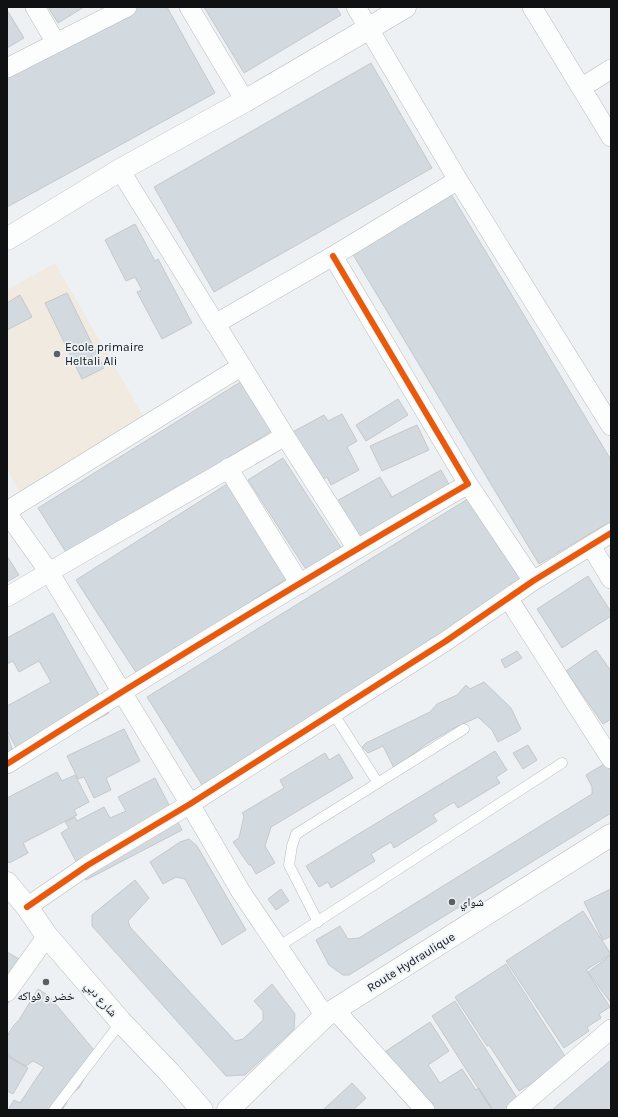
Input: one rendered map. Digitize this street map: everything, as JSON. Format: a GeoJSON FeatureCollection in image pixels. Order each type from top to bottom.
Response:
{"type":"FeatureCollection","features":[{"type":"Feature","properties":{"kind":"main road"},"geometry":{"type":"LineString","coordinates":[[7,239],[120,170],[245,100],[405,7]]}},
{"type":"Feature","properties":{"kind":"main road","name":"Route Hydraulique"},"geometry":{"type":"LineString","coordinates":[[228,1110],[330,1013],[611,835]]}},
{"type":"Feature","properties":{"kind":"main road","name":"شارع دبي"},"geometry":{"type":"LineString","coordinates":[[7,883],[27,907],[47,936],[121,1022],[169,1072],[202,1110]]}},
{"type":"Feature","properties":{"kind":"street"},"geometry":{"type":"LineString","coordinates":[[35,7],[56,43]]}},
{"type":"Feature","properties":{"kind":"street"},"geometry":{"type":"LineString","coordinates":[[7,68],[127,7]]}},
{"type":"Feature","properties":{"kind":"street"},"geometry":{"type":"LineString","coordinates":[[189,7],[245,100]]}},
{"type":"Feature","properties":{"kind":"street"},"geometry":{"type":"LineString","coordinates":[[356,7],[458,180],[611,426]]}},
{"type":"Feature","properties":{"kind":"street"},"geometry":{"type":"LineString","coordinates":[[532,7],[611,137]]}},
{"type":"Feature","properties":{"kind":"street"},"geometry":{"type":"LineString","coordinates":[[581,88],[611,69]]}},
{"type":"Feature","properties":{"kind":"street"},"geometry":{"type":"LineString","coordinates":[[120,170],[357,549]]}},
{"type":"Feature","properties":{"kind":"street"},"geometry":{"type":"LineString","coordinates":[[215,324],[333,256],[458,180]]}},
{"type":"Feature","properties":{"kind":"street"},"geometry":{"type":"LineString","coordinates":[[333,256],[468,484],[533,582]]}},
{"type":"Feature","properties":{"kind":"street"},"geometry":{"type":"LineString","coordinates":[[242,366],[7,512],[49,572],[190,804],[241,892],[278,947],[330,1013],[425,1110]]}},
{"type":"Feature","properties":{"kind":"street"},"geometry":{"type":"LineString","coordinates":[[7,597],[285,436]]}},
{"type":"Feature","properties":{"kind":"street"},"geometry":{"type":"LineString","coordinates":[[228,468],[300,584]]}},
{"type":"Feature","properties":{"kind":"street"},"geometry":{"type":"LineString","coordinates":[[7,764],[357,549],[468,484]]}},
{"type":"Feature","properties":{"kind":"street"},"geometry":{"type":"LineString","coordinates":[[27,907],[88,865],[190,804],[446,641],[508,598],[611,533]]}},
{"type":"Feature","properties":{"kind":"street"},"geometry":{"type":"LineString","coordinates":[[591,546],[611,579]]}},
{"type":"Feature","properties":{"kind":"street"},"geometry":{"type":"LineString","coordinates":[[508,598],[611,759]]}},
{"type":"Feature","properties":{"kind":"street"},"geometry":{"type":"LineString","coordinates":[[7,992],[47,936]]}},
{"type":"Feature","properties":{"kind":"street"},"geometry":{"type":"LineString","coordinates":[[516,1110],[611,1029]]}},
{"type":"Feature","properties":{"kind":"lane"},"geometry":{"type":"LineString","coordinates":[[333,713],[378,783]]}},
{"type":"Feature","properties":{"kind":"lane"},"geometry":{"type":"LineString","coordinates":[[318,922],[289,866],[292,846],[296,834],[464,729]]}},
{"type":"Feature","properties":{"kind":"lane"},"geometry":{"type":"LineString","coordinates":[[278,947],[562,763]]}},
{"type":"Feature","properties":{"kind":"lane"},"geometry":{"type":"LineString","coordinates":[[54,1110],[121,1022]]}},
{"type":"Feature","properties":{"kind":"shaded area","name":"Ecole primaire Heltali Ali"},"geometry":{"type":"Polygon","coordinates":[[[55,263],[145,419],[23,498],[7,469],[7,290],[55,263]]]}},
{"type":"Feature","properties":{"kind":"building"},"geometry":{"type":"Polygon","coordinates":[[[48,7],[84,7],[58,23],[48,7]]]}},
{"type":"Feature","properties":{"kind":"building"},"geometry":{"type":"Polygon","coordinates":[[[136,7],[167,7],[215,93],[7,207],[7,78],[136,7]]]}},
{"type":"Feature","properties":{"kind":"building"},"geometry":{"type":"Polygon","coordinates":[[[204,7],[336,7],[341,15],[244,73],[204,7]]]}},
{"type":"Feature","properties":{"kind":"building"},"geometry":{"type":"Polygon","coordinates":[[[7,10],[24,38],[7,48],[7,10]]]}},
{"type":"Feature","properties":{"kind":"building"},"geometry":{"type":"Polygon","coordinates":[[[371,63],[432,168],[214,292],[154,187],[371,63]]]}},
{"type":"Feature","properties":{"kind":"building"},"geometry":{"type":"Polygon","coordinates":[[[451,194],[611,460],[611,521],[539,564],[352,253],[451,194]]]}},
{"type":"Feature","properties":{"kind":"building"},"geometry":{"type":"Polygon","coordinates":[[[135,224],[155,261],[158,259],[192,323],[162,339],[137,292],[142,290],[135,277],[126,281],[105,240],[135,224]]]}},
{"type":"Feature","properties":{"kind":"building"},"geometry":{"type":"Polygon","coordinates":[[[67,293],[104,368],[82,379],[45,303],[67,293]]]}},
{"type":"Feature","properties":{"kind":"building"},"geometry":{"type":"Polygon","coordinates":[[[20,295],[32,317],[7,330],[7,303],[20,295]]]}},
{"type":"Feature","properties":{"kind":"building"},"geometry":{"type":"Polygon","coordinates":[[[242,381],[273,430],[69,557],[38,508],[242,381]]]}},
{"type":"Feature","properties":{"kind":"building"},"geometry":{"type":"Polygon","coordinates":[[[398,399],[408,415],[366,441],[356,425],[398,399]]]}},
{"type":"Feature","properties":{"kind":"building"},"geometry":{"type":"Polygon","coordinates":[[[342,414],[357,441],[347,447],[359,470],[331,485],[327,477],[314,484],[287,435],[324,415],[328,421],[342,414]]]}},
{"type":"Feature","properties":{"kind":"building"},"geometry":{"type":"Polygon","coordinates":[[[417,425],[429,450],[382,471],[370,446],[417,425]]]}},
{"type":"Feature","properties":{"kind":"building"},"geometry":{"type":"Polygon","coordinates":[[[283,458],[342,549],[307,571],[248,480],[283,458]]]}},
{"type":"Feature","properties":{"kind":"building"},"geometry":{"type":"Polygon","coordinates":[[[441,470],[456,497],[360,549],[333,503],[380,477],[392,497],[441,470]]]}},
{"type":"Feature","properties":{"kind":"building"},"geometry":{"type":"Polygon","coordinates":[[[227,484],[288,578],[137,674],[76,580],[227,484]]]}},
{"type":"Feature","properties":{"kind":"building"},"geometry":{"type":"Polygon","coordinates":[[[471,497],[528,589],[204,788],[147,697],[471,497]]]}},
{"type":"Feature","properties":{"kind":"building"},"geometry":{"type":"Polygon","coordinates":[[[7,556],[19,575],[7,582],[7,556]]]}},
{"type":"Feature","properties":{"kind":"building"},"geometry":{"type":"Polygon","coordinates":[[[588,576],[611,612],[611,616],[562,648],[537,609],[588,576]]]}},
{"type":"Feature","properties":{"kind":"building"},"geometry":{"type":"Polygon","coordinates":[[[53,613],[109,713],[23,760],[7,731],[7,706],[51,682],[39,661],[19,672],[13,661],[7,664],[7,638],[53,613]]]}},
{"type":"Feature","properties":{"kind":"building"},"geometry":{"type":"Polygon","coordinates":[[[596,650],[611,671],[611,719],[603,724],[566,671],[596,650]]]}},
{"type":"Feature","properties":{"kind":"building"},"geometry":{"type":"Polygon","coordinates":[[[517,651],[522,658],[505,668],[501,660],[517,651]]]}},
{"type":"Feature","properties":{"kind":"building"},"geometry":{"type":"Polygon","coordinates":[[[484,682],[511,708],[521,729],[517,732],[498,742],[492,730],[478,717],[452,729],[428,743],[394,768],[383,746],[368,753],[362,747],[366,743],[430,712],[437,704],[457,695],[466,685],[470,689],[484,682]]]}},
{"type":"Feature","properties":{"kind":"building"},"geometry":{"type":"Polygon","coordinates":[[[124,729],[140,761],[106,778],[111,790],[94,798],[84,777],[78,779],[67,756],[124,729]]]}},
{"type":"Feature","properties":{"kind":"building"},"geometry":{"type":"Polygon","coordinates":[[[7,733],[18,767],[7,770],[7,733]]]}},
{"type":"Feature","properties":{"kind":"building"},"geometry":{"type":"Polygon","coordinates":[[[528,745],[537,760],[523,769],[513,753],[528,745]]]}},
{"type":"Feature","properties":{"kind":"building"},"geometry":{"type":"Polygon","coordinates":[[[495,751],[507,770],[496,777],[500,783],[458,808],[454,802],[433,815],[437,821],[394,848],[391,842],[371,854],[375,861],[331,888],[328,882],[319,887],[306,866],[495,751]]]}},
{"type":"Feature","properties":{"kind":"building"},"geometry":{"type":"Polygon","coordinates":[[[325,753],[329,760],[339,754],[353,778],[271,827],[265,846],[275,863],[256,874],[233,842],[239,838],[244,816],[242,813],[284,788],[280,780],[325,753]]]}},
{"type":"Feature","properties":{"kind":"building"},"geometry":{"type":"Polygon","coordinates":[[[609,761],[611,765],[611,813],[349,975],[343,975],[329,965],[316,940],[340,926],[348,939],[359,938],[592,794],[592,787],[586,775],[609,761]]]}},
{"type":"Feature","properties":{"kind":"building"},"geometry":{"type":"Polygon","coordinates":[[[57,772],[62,781],[75,775],[89,802],[74,810],[77,815],[23,843],[28,853],[9,863],[7,860],[7,798],[57,772]]]}},
{"type":"Feature","properties":{"kind":"building"},"geometry":{"type":"Polygon","coordinates":[[[155,778],[182,830],[86,880],[61,833],[69,828],[65,822],[75,817],[77,821],[104,807],[110,818],[126,811],[118,797],[155,778]]]}},
{"type":"Feature","properties":{"kind":"building"},"geometry":{"type":"Polygon","coordinates":[[[189,839],[197,846],[246,930],[222,945],[185,879],[176,877],[163,884],[150,862],[180,842],[189,839]]]}},
{"type":"Feature","properties":{"kind":"building"},"geometry":{"type":"Polygon","coordinates":[[[135,880],[149,898],[128,921],[130,927],[235,1041],[243,1039],[263,1020],[263,1011],[254,1001],[272,984],[295,1014],[294,1029],[245,1075],[226,1076],[92,926],[92,915],[135,880]]]}},
{"type":"Feature","properties":{"kind":"building"},"geometry":{"type":"Polygon","coordinates":[[[281,889],[289,901],[276,910],[268,899],[281,889]]]}},
{"type":"Feature","properties":{"kind":"building"},"geometry":{"type":"Polygon","coordinates":[[[611,889],[611,936],[603,940],[584,902],[611,889]]]}},
{"type":"Feature","properties":{"kind":"building"},"geometry":{"type":"Polygon","coordinates":[[[583,911],[611,954],[586,970],[610,1007],[599,1014],[601,1018],[587,1027],[589,1031],[564,1048],[506,961],[583,911]]]}},
{"type":"Feature","properties":{"kind":"building"},"geometry":{"type":"Polygon","coordinates":[[[7,952],[31,966],[7,1005],[7,952]]]}},
{"type":"Feature","properties":{"kind":"building"},"geometry":{"type":"Polygon","coordinates":[[[611,955],[611,1003],[588,972],[611,955]]]}},
{"type":"Feature","properties":{"kind":"building"},"geometry":{"type":"Polygon","coordinates":[[[506,964],[568,1061],[519,1091],[455,997],[506,964]]]}},
{"type":"Feature","properties":{"kind":"building"},"geometry":{"type":"Polygon","coordinates":[[[38,989],[49,996],[98,1055],[79,1088],[65,1099],[67,1102],[62,1110],[8,1110],[14,1100],[20,1103],[44,1067],[33,1061],[26,1066],[10,1057],[7,1053],[7,1036],[19,1020],[38,989]]]}},
{"type":"Feature","properties":{"kind":"building"},"geometry":{"type":"Polygon","coordinates":[[[455,1001],[519,1101],[505,1110],[492,1110],[432,1016],[455,1001]]]}},
{"type":"Feature","properties":{"kind":"building"},"geometry":{"type":"Polygon","coordinates":[[[430,1022],[449,1051],[428,1065],[440,1083],[462,1069],[476,1090],[479,1088],[493,1110],[425,1110],[386,1051],[430,1022]]]}},
{"type":"Feature","properties":{"kind":"building"},"geometry":{"type":"Polygon","coordinates":[[[7,1056],[28,1068],[13,1094],[7,1091],[7,1056]]]}},
{"type":"Feature","properties":{"kind":"building"},"geometry":{"type":"Polygon","coordinates":[[[611,1060],[611,1110],[552,1110],[611,1060]]]}},
{"type":"Feature","properties":{"kind":"building"},"geometry":{"type":"Polygon","coordinates":[[[352,1083],[366,1098],[353,1110],[323,1110],[352,1083]]]}},
{"type":"Feature","properties":{"kind":"cycle path"},"geometry":{"type":"LineString","coordinates":[[7,764],[236,622],[468,484],[333,256]]}},
{"type":"Feature","properties":{"kind":"cycle path"},"geometry":{"type":"LineString","coordinates":[[27,907],[88,865],[190,804],[446,641],[533,581],[611,533]]}},
{"type":"Feature","properties":{"kind":"place","name":"Ecole primaire Heltali Ali"},"geometry":{"type":"Point","coordinates":[57,354]}},
{"type":"Feature","properties":{"kind":"place","name":"شواي"},"geometry":{"type":"Point","coordinates":[452,902]}},
{"type":"Feature","properties":{"kind":"place","name":"خضر و فواكه"},"geometry":{"type":"Point","coordinates":[46,982]}}]}
